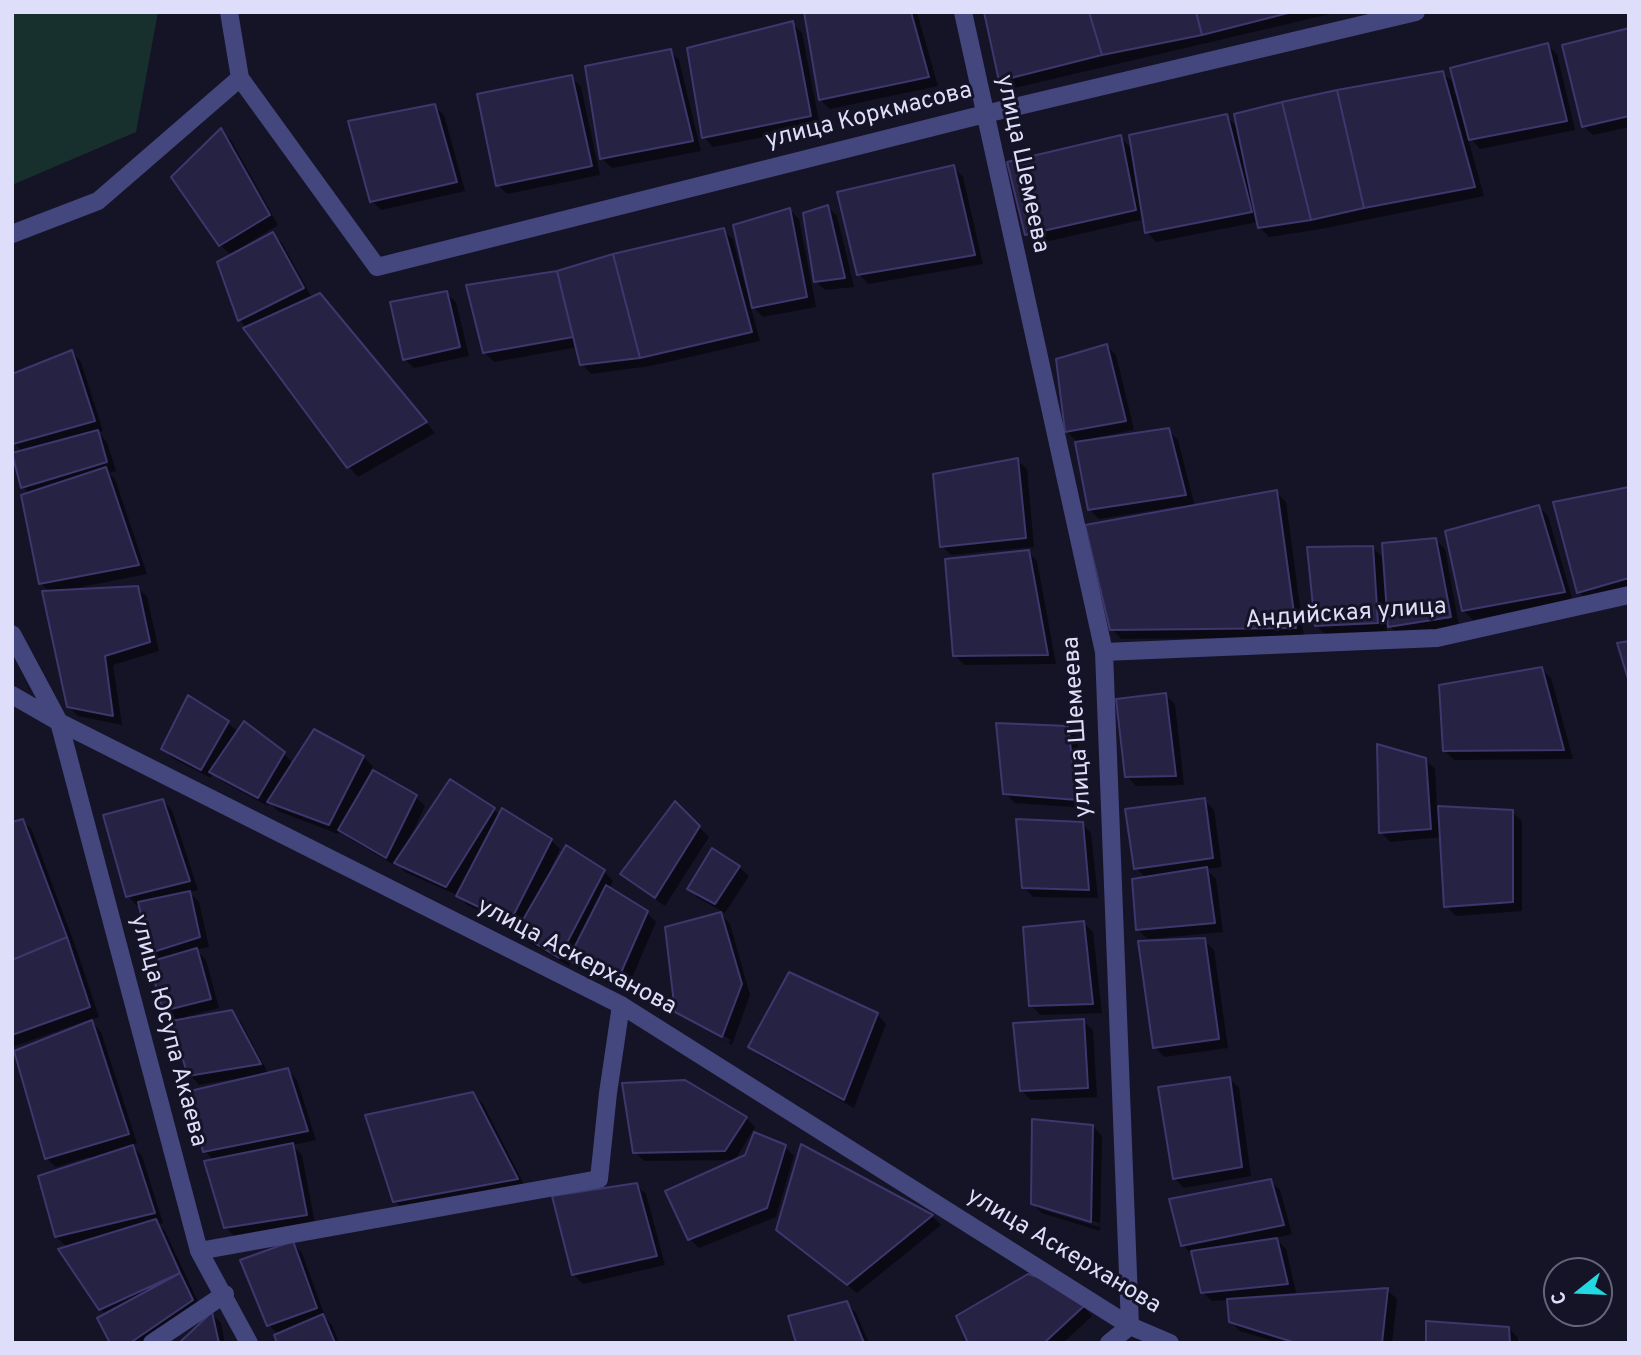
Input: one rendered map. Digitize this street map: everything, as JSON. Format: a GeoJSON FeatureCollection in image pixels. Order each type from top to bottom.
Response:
{"type":"FeatureCollection","features":[{"type":"Feature","properties":{"kind":"street"},"geometry":{"type":"LineString","coordinates":[[12,234],[98,201],[240,78],[229,12]]}},
{"type":"Feature","properties":{"kind":"street","name":"улица Шемеева"},"geometry":{"type":"LineString","coordinates":[[963,12],[1104,652],[1130,1326]]}},
{"type":"Feature","properties":{"kind":"street","name":"улица Коркмасова"},"geometry":{"type":"LineString","coordinates":[[240,78],[377,267],[985,114],[1416,12]]}},
{"type":"Feature","properties":{"kind":"street","name":"Андийская улица"},"geometry":{"type":"LineString","coordinates":[[1104,652],[1437,638],[1629,595]]}},
{"type":"Feature","properties":{"kind":"street","name":"улица Юсупа Акаева"},"geometry":{"type":"LineString","coordinates":[[12,634],[59,722],[199,1251],[225,1294],[249,1343]]}},
{"type":"Feature","properties":{"kind":"street","name":"улица Аскерханова"},"geometry":{"type":"LineString","coordinates":[[12,695],[59,722],[621,1005],[1130,1326],[1170,1343]]}},
{"type":"Feature","properties":{"kind":"street"},"geometry":{"type":"LineString","coordinates":[[199,1251],[599,1179],[621,1005]]}},
{"type":"Feature","properties":{"kind":"street"},"geometry":{"type":"LineString","coordinates":[[152,1343],[225,1294]]}},
{"type":"Feature","properties":{"kind":"street"},"geometry":{"type":"LineString","coordinates":[[1110,1343],[1130,1326]]}},
{"type":"Feature","properties":{"kind":"green space"},"geometry":{"type":"Polygon","coordinates":[[[12,12],[158,12],[136,132],[12,185],[12,12]]]}},
{"type":"Feature","properties":{"kind":"building"},"geometry":{"type":"Polygon","coordinates":[[[804,12],[911,12],[929,77],[819,100],[804,12]]]}},
{"type":"Feature","properties":{"kind":"building"},"geometry":{"type":"Polygon","coordinates":[[[984,12],[1089,12],[1102,55],[999,81],[984,12]]]}},
{"type":"Feature","properties":{"kind":"building"},"geometry":{"type":"Polygon","coordinates":[[[1089,12],[1196,12],[1202,35],[1102,55],[1089,12]]]}},
{"type":"Feature","properties":{"kind":"building"},"geometry":{"type":"Polygon","coordinates":[[[1196,12],[1292,12],[1202,35],[1196,12]]]}},
{"type":"Feature","properties":{"kind":"building"},"geometry":{"type":"Polygon","coordinates":[[[793,21],[811,116],[702,138],[687,48],[793,21]]]}},
{"type":"Feature","properties":{"kind":"building"},"geometry":{"type":"Polygon","coordinates":[[[1629,28],[1629,116],[1582,127],[1562,45],[1629,28]]]}},
{"type":"Feature","properties":{"kind":"building"},"geometry":{"type":"Polygon","coordinates":[[[1548,43],[1567,121],[1469,140],[1450,68],[1548,43]]]}},
{"type":"Feature","properties":{"kind":"building"},"geometry":{"type":"Polygon","coordinates":[[[671,49],[693,141],[600,159],[585,66],[671,49]]]}},
{"type":"Feature","properties":{"kind":"building"},"geometry":{"type":"Polygon","coordinates":[[[1443,71],[1475,187],[1364,208],[1337,90],[1443,71]]]}},
{"type":"Feature","properties":{"kind":"building"},"geometry":{"type":"Polygon","coordinates":[[[572,75],[592,166],[496,186],[477,94],[572,75]]]}},
{"type":"Feature","properties":{"kind":"building"},"geometry":{"type":"Polygon","coordinates":[[[1337,90],[1364,208],[1311,220],[1282,102],[1337,90]]]}},
{"type":"Feature","properties":{"kind":"building"},"geometry":{"type":"Polygon","coordinates":[[[1282,102],[1311,220],[1258,228],[1234,114],[1282,102]]]}},
{"type":"Feature","properties":{"kind":"building"},"geometry":{"type":"Polygon","coordinates":[[[435,104],[457,182],[370,202],[348,121],[435,104]]]}},
{"type":"Feature","properties":{"kind":"building"},"geometry":{"type":"Polygon","coordinates":[[[1227,114],[1252,212],[1145,233],[1129,135],[1227,114]]]}},
{"type":"Feature","properties":{"kind":"building"},"geometry":{"type":"Polygon","coordinates":[[[221,128],[270,215],[219,246],[171,177],[221,128]]]}},
{"type":"Feature","properties":{"kind":"building"},"geometry":{"type":"Polygon","coordinates":[[[1121,135],[1136,210],[1025,235],[1007,162],[1121,135]]]}},
{"type":"Feature","properties":{"kind":"building"},"geometry":{"type":"Polygon","coordinates":[[[954,165],[975,255],[857,275],[837,192],[954,165]]]}},
{"type":"Feature","properties":{"kind":"building"},"geometry":{"type":"Polygon","coordinates":[[[828,205],[845,278],[814,282],[803,213],[828,205]]]}},
{"type":"Feature","properties":{"kind":"building"},"geometry":{"type":"Polygon","coordinates":[[[790,208],[807,297],[752,308],[733,225],[790,208]]]}},
{"type":"Feature","properties":{"kind":"building"},"geometry":{"type":"Polygon","coordinates":[[[724,228],[752,332],[640,358],[613,254],[724,228]]]}},
{"type":"Feature","properties":{"kind":"building"},"geometry":{"type":"Polygon","coordinates":[[[273,232],[304,288],[238,321],[217,262],[273,232]]]}},
{"type":"Feature","properties":{"kind":"building"},"geometry":{"type":"Polygon","coordinates":[[[613,254],[640,358],[580,365],[557,271],[613,254]]]}},
{"type":"Feature","properties":{"kind":"building"},"geometry":{"type":"Polygon","coordinates":[[[557,271],[573,337],[483,353],[466,285],[557,271]]]}},
{"type":"Feature","properties":{"kind":"building"},"geometry":{"type":"Polygon","coordinates":[[[447,291],[460,347],[403,360],[390,302],[447,291]]]}},
{"type":"Feature","properties":{"kind":"building"},"geometry":{"type":"Polygon","coordinates":[[[320,293],[427,422],[347,468],[243,328],[320,293]]]}},
{"type":"Feature","properties":{"kind":"building"},"geometry":{"type":"Polygon","coordinates":[[[1107,344],[1126,421],[1065,432],[1056,359],[1107,344]]]}},
{"type":"Feature","properties":{"kind":"building"},"geometry":{"type":"Polygon","coordinates":[[[72,350],[95,421],[13,444],[12,374],[72,350]]]}},
{"type":"Feature","properties":{"kind":"building"},"geometry":{"type":"Polygon","coordinates":[[[1169,428],[1186,495],[1088,510],[1075,442],[1169,428]]]}},
{"type":"Feature","properties":{"kind":"building"},"geometry":{"type":"Polygon","coordinates":[[[98,430],[107,462],[21,488],[12,453],[98,430]]]}},
{"type":"Feature","properties":{"kind":"building"},"geometry":{"type":"Polygon","coordinates":[[[1018,458],[1026,538],[940,547],[933,474],[1018,458]]]}},
{"type":"Feature","properties":{"kind":"building"},"geometry":{"type":"Polygon","coordinates":[[[106,467],[139,565],[39,584],[21,495],[106,467]]]}},
{"type":"Feature","properties":{"kind":"building"},"geometry":{"type":"Polygon","coordinates":[[[1629,487],[1629,578],[1577,593],[1553,502],[1629,487]]]}},
{"type":"Feature","properties":{"kind":"building"},"geometry":{"type":"Polygon","coordinates":[[[1277,490],[1296,628],[1110,630],[1085,525],[1277,490]]]}},
{"type":"Feature","properties":{"kind":"building"},"geometry":{"type":"Polygon","coordinates":[[[1539,505],[1565,592],[1462,611],[1445,531],[1539,505]]]}},
{"type":"Feature","properties":{"kind":"building"},"geometry":{"type":"Polygon","coordinates":[[[1436,538],[1451,617],[1388,627],[1382,543],[1436,538]]]}},
{"type":"Feature","properties":{"kind":"building"},"geometry":{"type":"Polygon","coordinates":[[[1373,546],[1378,623],[1315,626],[1307,547],[1373,546]]]}},
{"type":"Feature","properties":{"kind":"building"},"geometry":{"type":"Polygon","coordinates":[[[1029,550],[1048,655],[953,656],[945,559],[1029,550]]]}},
{"type":"Feature","properties":{"kind":"building"},"geometry":{"type":"Polygon","coordinates":[[[138,586],[150,642],[105,656],[113,716],[67,707],[42,591],[138,586]]]}},
{"type":"Feature","properties":{"kind":"building"},"geometry":{"type":"Polygon","coordinates":[[[1629,641],[1629,682],[1617,643],[1629,641]]]}},
{"type":"Feature","properties":{"kind":"building"},"geometry":{"type":"Polygon","coordinates":[[[1542,667],[1564,750],[1443,751],[1439,685],[1542,667]]]}},
{"type":"Feature","properties":{"kind":"building"},"geometry":{"type":"Polygon","coordinates":[[[1166,693],[1176,776],[1125,777],[1116,699],[1166,693]]]}},
{"type":"Feature","properties":{"kind":"building"},"geometry":{"type":"Polygon","coordinates":[[[188,695],[229,721],[201,770],[161,749],[188,695]]]}},
{"type":"Feature","properties":{"kind":"building"},"geometry":{"type":"Polygon","coordinates":[[[244,721],[285,752],[258,798],[209,772],[244,721]]]}},
{"type":"Feature","properties":{"kind":"building"},"geometry":{"type":"Polygon","coordinates":[[[996,723],[1068,726],[1077,800],[1003,794],[996,723]]]}},
{"type":"Feature","properties":{"kind":"building"},"geometry":{"type":"Polygon","coordinates":[[[314,729],[364,756],[329,825],[267,802],[314,729]]]}},
{"type":"Feature","properties":{"kind":"building"},"geometry":{"type":"Polygon","coordinates":[[[1377,744],[1426,758],[1431,829],[1379,833],[1377,744]]]}},
{"type":"Feature","properties":{"kind":"building"},"geometry":{"type":"Polygon","coordinates":[[[373,770],[417,795],[386,858],[338,830],[373,770]]]}},
{"type":"Feature","properties":{"kind":"building"},"geometry":{"type":"Polygon","coordinates":[[[450,779],[495,808],[446,887],[394,863],[450,779]]]}},
{"type":"Feature","properties":{"kind":"building"},"geometry":{"type":"Polygon","coordinates":[[[1205,798],[1213,858],[1134,869],[1125,809],[1205,798]]]}},
{"type":"Feature","properties":{"kind":"building"},"geometry":{"type":"Polygon","coordinates":[[[163,799],[190,881],[126,897],[103,815],[163,799]]]}},
{"type":"Feature","properties":{"kind":"building"},"geometry":{"type":"Polygon","coordinates":[[[675,801],[700,826],[655,898],[620,874],[675,801]]]}},
{"type":"Feature","properties":{"kind":"building"},"geometry":{"type":"Polygon","coordinates":[[[1438,806],[1513,810],[1513,902],[1444,907],[1438,806]]]}},
{"type":"Feature","properties":{"kind":"building"},"geometry":{"type":"Polygon","coordinates":[[[502,808],[552,839],[510,922],[456,896],[502,808]]]}},
{"type":"Feature","properties":{"kind":"building"},"geometry":{"type":"Polygon","coordinates":[[[23,819],[67,937],[12,960],[12,822],[23,819]]]}},
{"type":"Feature","properties":{"kind":"building"},"geometry":{"type":"Polygon","coordinates":[[[1016,819],[1083,822],[1089,890],[1022,888],[1016,819]]]}},
{"type":"Feature","properties":{"kind":"building"},"geometry":{"type":"Polygon","coordinates":[[[566,845],[605,870],[559,958],[516,932],[566,845]]]}},
{"type":"Feature","properties":{"kind":"building"},"geometry":{"type":"Polygon","coordinates":[[[712,848],[740,866],[715,904],[687,889],[712,848]]]}},
{"type":"Feature","properties":{"kind":"building"},"geometry":{"type":"Polygon","coordinates":[[[1207,867],[1215,923],[1136,930],[1132,879],[1207,867]]]}},
{"type":"Feature","properties":{"kind":"building"},"geometry":{"type":"Polygon","coordinates":[[[606,885],[648,911],[616,984],[568,960],[606,885]]]}},
{"type":"Feature","properties":{"kind":"building"},"geometry":{"type":"Polygon","coordinates":[[[190,891],[200,937],[150,953],[138,902],[190,891]]]}},
{"type":"Feature","properties":{"kind":"building"},"geometry":{"type":"Polygon","coordinates":[[[721,912],[742,984],[722,1037],[675,1012],[665,927],[721,912]]]}},
{"type":"Feature","properties":{"kind":"building"},"geometry":{"type":"Polygon","coordinates":[[[1084,921],[1093,1004],[1029,1006],[1023,927],[1084,921]]]}},
{"type":"Feature","properties":{"kind":"building"},"geometry":{"type":"Polygon","coordinates":[[[67,937],[90,1007],[12,1035],[12,960],[67,937]]]}},
{"type":"Feature","properties":{"kind":"building"},"geometry":{"type":"Polygon","coordinates":[[[1205,938],[1219,1039],[1153,1048],[1138,941],[1205,938]]]}},
{"type":"Feature","properties":{"kind":"building"},"geometry":{"type":"Polygon","coordinates":[[[197,948],[211,999],[163,1011],[149,962],[197,948]]]}},
{"type":"Feature","properties":{"kind":"building"},"geometry":{"type":"Polygon","coordinates":[[[789,972],[878,1013],[844,1100],[748,1047],[789,972]]]}},
{"type":"Feature","properties":{"kind":"building"},"geometry":{"type":"Polygon","coordinates":[[[232,1010],[261,1064],[188,1076],[171,1021],[232,1010]]]}},
{"type":"Feature","properties":{"kind":"building"},"geometry":{"type":"Polygon","coordinates":[[[1084,1019],[1088,1088],[1020,1091],[1013,1023],[1084,1019]]]}},
{"type":"Feature","properties":{"kind":"building"},"geometry":{"type":"Polygon","coordinates":[[[92,1020],[129,1134],[45,1159],[14,1051],[92,1020]]]}},
{"type":"Feature","properties":{"kind":"building"},"geometry":{"type":"Polygon","coordinates":[[[288,1068],[308,1131],[203,1152],[190,1091],[288,1068]]]}},
{"type":"Feature","properties":{"kind":"building"},"geometry":{"type":"Polygon","coordinates":[[[1230,1077],[1242,1167],[1173,1179],[1158,1087],[1230,1077]]]}},
{"type":"Feature","properties":{"kind":"building"},"geometry":{"type":"Polygon","coordinates":[[[685,1080],[747,1117],[725,1151],[633,1153],[622,1083],[685,1080]]]}},
{"type":"Feature","properties":{"kind":"building"},"geometry":{"type":"Polygon","coordinates":[[[473,1092],[518,1179],[393,1202],[365,1115],[473,1092]]]}},
{"type":"Feature","properties":{"kind":"building"},"geometry":{"type":"Polygon","coordinates":[[[1032,1119],[1093,1125],[1091,1222],[1031,1204],[1032,1119]]]}},
{"type":"Feature","properties":{"kind":"building"},"geometry":{"type":"Polygon","coordinates":[[[754,1132],[786,1145],[767,1208],[688,1240],[665,1191],[745,1155],[754,1132]]]}},
{"type":"Feature","properties":{"kind":"building"},"geometry":{"type":"Polygon","coordinates":[[[293,1143],[307,1215],[224,1228],[204,1161],[293,1143]]]}},
{"type":"Feature","properties":{"kind":"building"},"geometry":{"type":"Polygon","coordinates":[[[801,1144],[933,1215],[847,1285],[776,1230],[801,1144]]]}},
{"type":"Feature","properties":{"kind":"building"},"geometry":{"type":"Polygon","coordinates":[[[133,1145],[155,1213],[55,1237],[38,1176],[133,1145]]]}},
{"type":"Feature","properties":{"kind":"building"},"geometry":{"type":"Polygon","coordinates":[[[1271,1179],[1284,1225],[1181,1246],[1169,1199],[1271,1179]]]}},
{"type":"Feature","properties":{"kind":"building"},"geometry":{"type":"Polygon","coordinates":[[[637,1183],[657,1256],[572,1275],[552,1196],[637,1183]]]}},
{"type":"Feature","properties":{"kind":"building"},"geometry":{"type":"Polygon","coordinates":[[[156,1219],[180,1273],[99,1310],[58,1249],[156,1219]]]}},
{"type":"Feature","properties":{"kind":"building"},"geometry":{"type":"Polygon","coordinates":[[[1277,1238],[1288,1284],[1201,1293],[1191,1251],[1277,1238]]]}},
{"type":"Feature","properties":{"kind":"building"},"geometry":{"type":"Polygon","coordinates":[[[293,1241],[317,1308],[267,1326],[240,1260],[293,1241]]]}},
{"type":"Feature","properties":{"kind":"building"},"geometry":{"type":"Polygon","coordinates":[[[180,1273],[193,1300],[130,1343],[110,1343],[97,1318],[180,1273]]]}},
{"type":"Feature","properties":{"kind":"building"},"geometry":{"type":"Polygon","coordinates":[[[1028,1274],[1068,1287],[1084,1306],[1044,1343],[968,1343],[956,1316],[1028,1274]]]}},
{"type":"Feature","properties":{"kind":"building"},"geometry":{"type":"Polygon","coordinates":[[[1388,1288],[1382,1343],[1296,1343],[1229,1322],[1227,1299],[1388,1288]]]}},
{"type":"Feature","properties":{"kind":"building"},"geometry":{"type":"Polygon","coordinates":[[[847,1301],[864,1343],[796,1343],[788,1316],[847,1301]]]}},
{"type":"Feature","properties":{"kind":"building"},"geometry":{"type":"Polygon","coordinates":[[[212,1312],[219,1343],[179,1343],[212,1312]]]}},
{"type":"Feature","properties":{"kind":"building"},"geometry":{"type":"Polygon","coordinates":[[[323,1314],[335,1343],[277,1343],[274,1335],[323,1314]]]}},
{"type":"Feature","properties":{"kind":"building"},"geometry":{"type":"Polygon","coordinates":[[[1426,1321],[1509,1327],[1510,1343],[1426,1343],[1426,1321]]]}}]}
